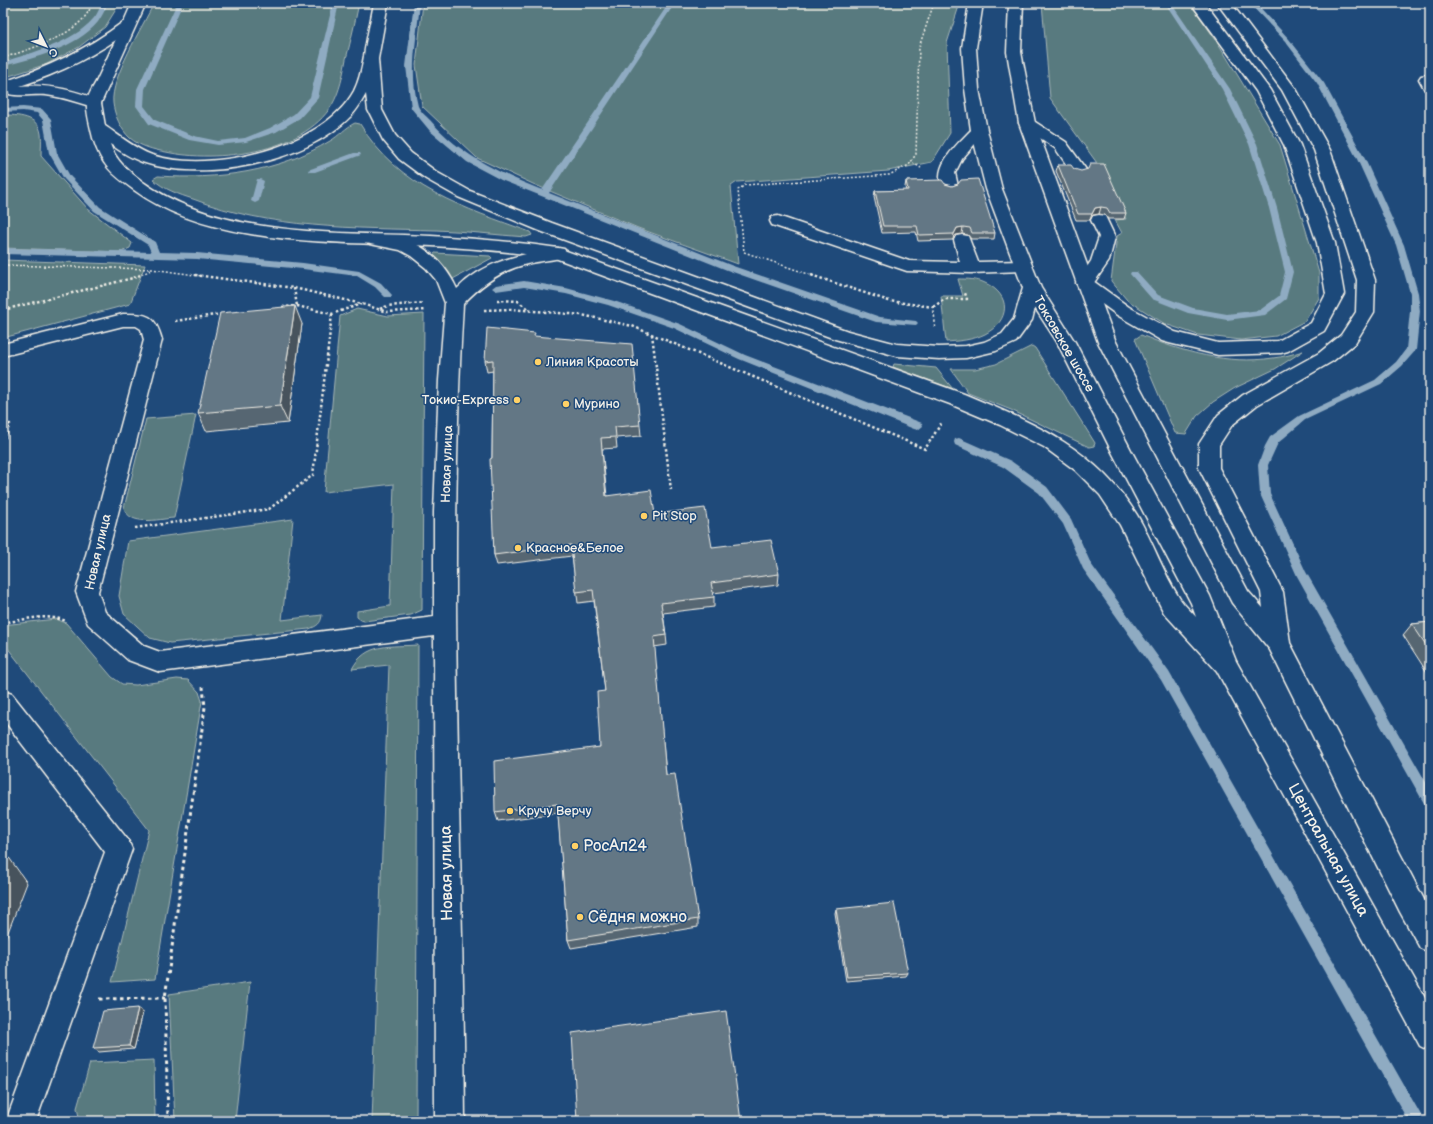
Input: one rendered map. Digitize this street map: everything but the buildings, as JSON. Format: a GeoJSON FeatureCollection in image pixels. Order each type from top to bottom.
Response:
{"type":"FeatureCollection","features":[{"type":"Feature","properties":{"kind":"main road"},"geometry":{"type":"LineString","coordinates":[[139,3],[94,103],[98,128],[106,155],[121,173],[147,192],[190,214],[224,224],[277,232],[332,238],[432,241],[507,246],[558,253],[957,399],[1007,420],[1052,442],[1082,465],[1107,489],[1129,521],[1172,606],[1224,664]]}},
{"type":"Feature","properties":{"kind":"main road"},"geometry":{"type":"LineString","coordinates":[[98,128],[127,148],[149,159],[181,166],[219,165],[254,159],[287,150],[321,133],[344,116],[360,92],[372,55],[381,3]]}},
{"type":"Feature","properties":{"kind":"main road","name":"Токсовское шоссе"},"geometry":{"type":"LineString","coordinates":[[976,3],[969,48],[972,89],[978,130],[994,190],[1032,288],[1066,342],[1122,452],[1202,602],[1224,664]]}},
{"type":"Feature","properties":{"kind":"main road"},"geometry":{"type":"LineString","coordinates":[[1016,3],[1014,52],[1027,123],[1107,342],[1240,597],[1278,643],[1410,903],[1430,938]]}},
{"type":"Feature","properties":{"kind":"main road"},"geometry":{"type":"LineString","coordinates":[[1085,283],[1123,311],[1169,337],[1218,349],[1281,347],[1318,327],[1335,294],[1326,243],[1292,145],[1263,90],[1198,3]]}},
{"type":"Feature","properties":{"kind":"main road"},"geometry":{"type":"LineString","coordinates":[[1224,3],[1289,89],[1322,150],[1366,280],[1365,312],[1348,339],[1326,357],[1250,400],[1226,420],[1209,444],[1209,468],[1272,592],[1278,643]]}},
{"type":"Feature","properties":{"kind":"main road"},"geometry":{"type":"LineString","coordinates":[[3,87],[61,67],[85,55],[128,25]]}},
{"type":"Feature","properties":{"kind":"main road"},"geometry":{"type":"LineString","coordinates":[[372,55],[375,110],[388,137],[405,156],[432,176],[464,194],[546,228],[842,335],[897,350],[939,353],[966,352],[989,347],[1009,338],[1023,320],[1032,288]]}},
{"type":"Feature","properties":{"kind":"main road"},"geometry":{"type":"LineString","coordinates":[[3,92],[31,89],[56,91],[75,95],[94,103]]}},
{"type":"Feature","properties":{"kind":"main road"},"geometry":{"type":"LineString","coordinates":[[1027,123],[1061,145],[1079,171]]}},
{"type":"Feature","properties":{"kind":"main road"},"geometry":{"type":"LineString","coordinates":[[950,186],[947,173],[955,157],[978,130]]}},
{"type":"Feature","properties":{"kind":"main road"},"geometry":{"type":"LineString","coordinates":[[1085,283],[1100,261],[1107,238],[1099,220]]}},
{"type":"Feature","properties":{"kind":"main road"},"geometry":{"type":"LineString","coordinates":[[778,221],[907,266],[971,268],[1023,266]]}},
{"type":"Feature","properties":{"kind":"main road"},"geometry":{"type":"LineString","coordinates":[[376,240],[405,246],[417,252],[432,264],[444,279],[454,303],[477,279],[508,263],[558,253]]}},
{"type":"Feature","properties":{"kind":"main road"},"geometry":{"type":"LineString","coordinates":[[962,240],[971,268]]}},
{"type":"Feature","properties":{"kind":"main road","name":"Новая улица"},"geometry":{"type":"LineString","coordinates":[[450,1121],[450,1006],[446,810],[445,512],[449,380],[454,303]]}},
{"type":"Feature","properties":{"kind":"main road"},"geometry":{"type":"LineString","coordinates":[[3,350],[123,320],[140,320],[149,326]]}},
{"type":"Feature","properties":{"kind":"main road","name":"Новая улица"},"geometry":{"type":"LineString","coordinates":[[149,326],[153,340],[101,532],[87,592],[96,617],[136,653],[160,662],[445,625]]}},
{"type":"Feature","properties":{"kind":"main road","name":"Центральная улица"},"geometry":{"type":"LineString","coordinates":[[1224,664],[1430,1036]]}},
{"type":"Feature","properties":{"kind":"main road"},"geometry":{"type":"LineString","coordinates":[[3,701],[119,849],[21,1121]]}},
{"type":"Feature","properties":{"kind":"path"},"geometry":{"type":"LineString","coordinates":[[3,58],[48,42],[69,31],[86,18],[92,3]]}},
{"type":"Feature","properties":{"kind":"path"},"geometry":{"type":"LineString","coordinates":[[934,3],[919,47],[916,154],[913,163],[903,170],[889,174],[745,185],[738,190],[744,252],[889,301],[933,307],[935,329]]}},
{"type":"Feature","properties":{"kind":"path"},"geometry":{"type":"LineString","coordinates":[[3,265],[152,269],[294,288],[362,304],[387,312],[428,309]]}},
{"type":"Feature","properties":{"kind":"path"},"geometry":{"type":"LineString","coordinates":[[3,310],[133,278],[152,269]]}},
{"type":"Feature","properties":{"kind":"path"},"geometry":{"type":"LineString","coordinates":[[294,288],[297,306]]}},
{"type":"Feature","properties":{"kind":"path"},"geometry":{"type":"LineString","coordinates":[[282,308],[297,306],[332,314],[362,304]]}},
{"type":"Feature","properties":{"kind":"path"},"geometry":{"type":"LineString","coordinates":[[481,310],[511,309],[582,315],[632,326],[925,449],[944,418]]}},
{"type":"Feature","properties":{"kind":"path"},"geometry":{"type":"LineString","coordinates":[[149,326],[223,314]]}},
{"type":"Feature","properties":{"kind":"path"},"geometry":{"type":"LineString","coordinates":[[101,532],[269,509],[313,475],[332,314]]}},
{"type":"Feature","properties":{"kind":"path"},"geometry":{"type":"LineString","coordinates":[[652,334],[670,490]]}},
{"type":"Feature","properties":{"kind":"path"},"geometry":{"type":"LineString","coordinates":[[3,426],[10,424],[3,443]]}},
{"type":"Feature","properties":{"kind":"path"},"geometry":{"type":"LineString","coordinates":[[3,623],[51,617],[61,618],[69,623]]}},
{"type":"Feature","properties":{"kind":"path"},"geometry":{"type":"LineString","coordinates":[[168,1121],[165,998],[205,707],[204,687],[200,684]]}},
{"type":"Feature","properties":{"kind":"path"},"geometry":{"type":"LineString","coordinates":[[98,999],[165,998]]}},
{"type":"Feature","properties":{"kind":"green space"},"geometry":{"type":"Polygon","coordinates":[[[3,3],[120,3],[105,27],[79,47],[47,64],[3,78],[3,3]]]}},
{"type":"Feature","properties":{"kind":"green space"},"geometry":{"type":"Polygon","coordinates":[[[154,3],[359,3],[341,83],[332,105],[319,121],[301,134],[280,144],[257,151],[233,155],[186,155],[157,150],[138,143],[127,135],[118,122],[113,103],[113,93],[128,53],[154,3]]]}},
{"type":"Feature","properties":{"kind":"green space"},"geometry":{"type":"Polygon","coordinates":[[[423,3],[960,3],[947,43],[950,133],[932,162],[888,171],[737,182],[731,186],[738,264],[638,228],[533,184],[477,158],[422,106],[416,65],[423,3]]]}},
{"type":"Feature","properties":{"kind":"green space"},"geometry":{"type":"Polygon","coordinates":[[[1042,3],[1190,3],[1218,43],[1280,145],[1319,273],[1319,298],[1305,321],[1276,336],[1241,340],[1198,335],[1165,324],[1127,300],[1111,281],[1117,236],[1122,233],[1115,220],[1126,219],[1102,170],[1050,98],[1042,3]]]}},
{"type":"Feature","properties":{"kind":"green space"},"geometry":{"type":"Polygon","coordinates":[[[3,115],[21,116],[36,123],[41,134],[41,156],[88,209],[132,243],[130,248],[121,252],[3,248],[3,115]]]}},
{"type":"Feature","properties":{"kind":"green space"},"geometry":{"type":"Polygon","coordinates":[[[355,123],[360,124],[376,146],[393,164],[413,180],[458,204],[530,232],[532,235],[526,237],[447,231],[374,229],[313,225],[282,221],[222,209],[183,196],[162,186],[153,179],[158,176],[203,177],[225,175],[269,167],[310,152],[333,139],[355,123]]]}},
{"type":"Feature","properties":{"kind":"green space"},"geometry":{"type":"Polygon","coordinates":[[[435,253],[490,256],[492,258],[451,280],[432,256],[435,253]]]}},
{"type":"Feature","properties":{"kind":"green space"},"geometry":{"type":"Polygon","coordinates":[[[3,260],[145,265],[130,304],[3,338],[3,260]]]}},
{"type":"Feature","properties":{"kind":"green space"},"geometry":{"type":"Polygon","coordinates":[[[958,279],[979,281],[994,288],[1000,294],[1003,301],[1003,315],[993,329],[985,334],[971,339],[946,342],[941,296],[963,296],[958,279]]]}},
{"type":"Feature","properties":{"kind":"green space"},"geometry":{"type":"Polygon","coordinates":[[[357,309],[388,316],[424,314],[422,610],[411,615],[364,621],[357,617],[357,611],[390,606],[394,484],[324,492],[340,316],[357,309]]]}},
{"type":"Feature","properties":{"kind":"green space"},"geometry":{"type":"Polygon","coordinates":[[[1141,335],[1189,352],[1206,356],[1239,360],[1256,360],[1280,357],[1303,351],[1275,369],[1235,388],[1213,402],[1197,416],[1186,434],[1175,433],[1135,339],[1141,335]]]}},
{"type":"Feature","properties":{"kind":"green space"},"geometry":{"type":"Polygon","coordinates":[[[1032,346],[1035,348],[1095,443],[1094,446],[1089,447],[1011,410],[968,393],[951,369],[975,369],[996,364],[1032,346]]]}},
{"type":"Feature","properties":{"kind":"green space"},"geometry":{"type":"Polygon","coordinates":[[[894,364],[936,368],[953,389],[893,367],[894,364]]]}},
{"type":"Feature","properties":{"kind":"green space"},"geometry":{"type":"Polygon","coordinates":[[[196,415],[174,518],[138,520],[132,518],[127,514],[124,508],[146,419],[196,415]]]}},
{"type":"Feature","properties":{"kind":"green space"},"geometry":{"type":"Polygon","coordinates":[[[293,519],[282,620],[322,615],[320,623],[314,627],[309,629],[170,643],[150,638],[124,614],[119,596],[128,541],[293,519]]]}},
{"type":"Feature","properties":{"kind":"green space"},"geometry":{"type":"Polygon","coordinates":[[[56,619],[66,623],[112,677],[122,684],[136,685],[177,679],[188,680],[199,692],[202,701],[155,979],[112,982],[149,830],[3,642],[3,625],[56,619]]]}},
{"type":"Feature","properties":{"kind":"green space"},"geometry":{"type":"Polygon","coordinates":[[[418,645],[416,1121],[372,1121],[389,665],[352,669],[364,654],[372,650],[389,646],[418,645]]]}},
{"type":"Feature","properties":{"kind":"green space"},"geometry":{"type":"Polygon","coordinates":[[[250,982],[235,1121],[175,1121],[169,994],[250,982]]]}},
{"type":"Feature","properties":{"kind":"green space"},"geometry":{"type":"Polygon","coordinates":[[[154,1060],[155,1121],[80,1121],[77,1108],[90,1063],[154,1060]]]}},
{"type":"Feature","properties":{"kind":"waterway"},"geometry":{"type":"LineString","coordinates":[[3,64],[39,53],[74,37],[94,22],[105,3]]}},
{"type":"Feature","properties":{"kind":"waterway"},"geometry":{"type":"LineString","coordinates":[[180,3],[141,89],[140,106],[152,122],[192,138],[218,143],[246,140],[273,130],[297,116],[314,98],[336,3]]}},
{"type":"Feature","properties":{"kind":"waterway"},"geometry":{"type":"LineString","coordinates":[[417,3],[410,66],[415,108],[433,129],[470,160],[504,178],[544,194]]}},
{"type":"Feature","properties":{"kind":"waterway"},"geometry":{"type":"LineString","coordinates":[[544,194],[672,3]]}},
{"type":"Feature","properties":{"kind":"waterway"},"geometry":{"type":"LineString","coordinates":[[1134,274],[1155,297],[1191,311],[1227,317],[1262,313],[1283,297],[1289,272],[1273,208],[1253,144],[1226,89],[1168,3]]}},
{"type":"Feature","properties":{"kind":"waterway"},"geometry":{"type":"LineString","coordinates":[[1252,3],[1287,40],[1320,83],[1361,159],[1400,245],[1414,293],[1415,311],[1411,350],[1399,364],[1378,382],[1302,418],[1274,440],[1270,446],[1263,465],[1265,494],[1301,573],[1430,801]]}},
{"type":"Feature","properties":{"kind":"waterway"},"geometry":{"type":"LineString","coordinates":[[3,110],[23,109],[39,111],[47,119],[53,153],[67,177],[97,209],[152,244],[156,255]]}},
{"type":"Feature","properties":{"kind":"waterway"},"geometry":{"type":"LineString","coordinates":[[312,170],[357,155]]}},
{"type":"Feature","properties":{"kind":"waterway"},"geometry":{"type":"LineString","coordinates":[[255,201],[260,181]]}},
{"type":"Feature","properties":{"kind":"waterway"},"geometry":{"type":"LineString","coordinates":[[544,194],[730,268],[879,320],[913,323]]}},
{"type":"Feature","properties":{"kind":"waterway"},"geometry":{"type":"LineString","coordinates":[[3,251],[156,255]]}},
{"type":"Feature","properties":{"kind":"waterway"},"geometry":{"type":"LineString","coordinates":[[156,255],[197,256],[303,266],[359,274],[378,285],[388,295]]}},
{"type":"Feature","properties":{"kind":"waterway"},"geometry":{"type":"LineString","coordinates":[[496,288],[524,284],[566,291],[611,303],[677,326],[742,357],[918,426]]}},
{"type":"Feature","properties":{"kind":"waterway"},"geometry":{"type":"LineString","coordinates":[[959,442],[1007,464],[1043,490],[1067,522],[1087,566],[1165,676],[1416,1120]]}},
{"type":"Feature","properties":{"kind":"place","name":"Линия Красоты"},"geometry":{"type":"Point","coordinates":[538,362]}},
{"type":"Feature","properties":{"kind":"place","name":"Токио-Express"},"geometry":{"type":"Point","coordinates":[517,400]}},
{"type":"Feature","properties":{"kind":"place","name":"Мурино"},"geometry":{"type":"Point","coordinates":[566,404]}},
{"type":"Feature","properties":{"kind":"place","name":"Pit Stop"},"geometry":{"type":"Point","coordinates":[644,516]}},
{"type":"Feature","properties":{"kind":"place","name":"Красное&Белое"},"geometry":{"type":"Point","coordinates":[518,548]}},
{"type":"Feature","properties":{"kind":"place","name":"Кручу Верчу"},"geometry":{"type":"Point","coordinates":[510,811]}},
{"type":"Feature","properties":{"kind":"place","name":"РосАл24"},"geometry":{"type":"Point","coordinates":[575,846]}},
{"type":"Feature","properties":{"kind":"place","name":"Сёдня можно"},"geometry":{"type":"Point","coordinates":[580,917]}}]}
